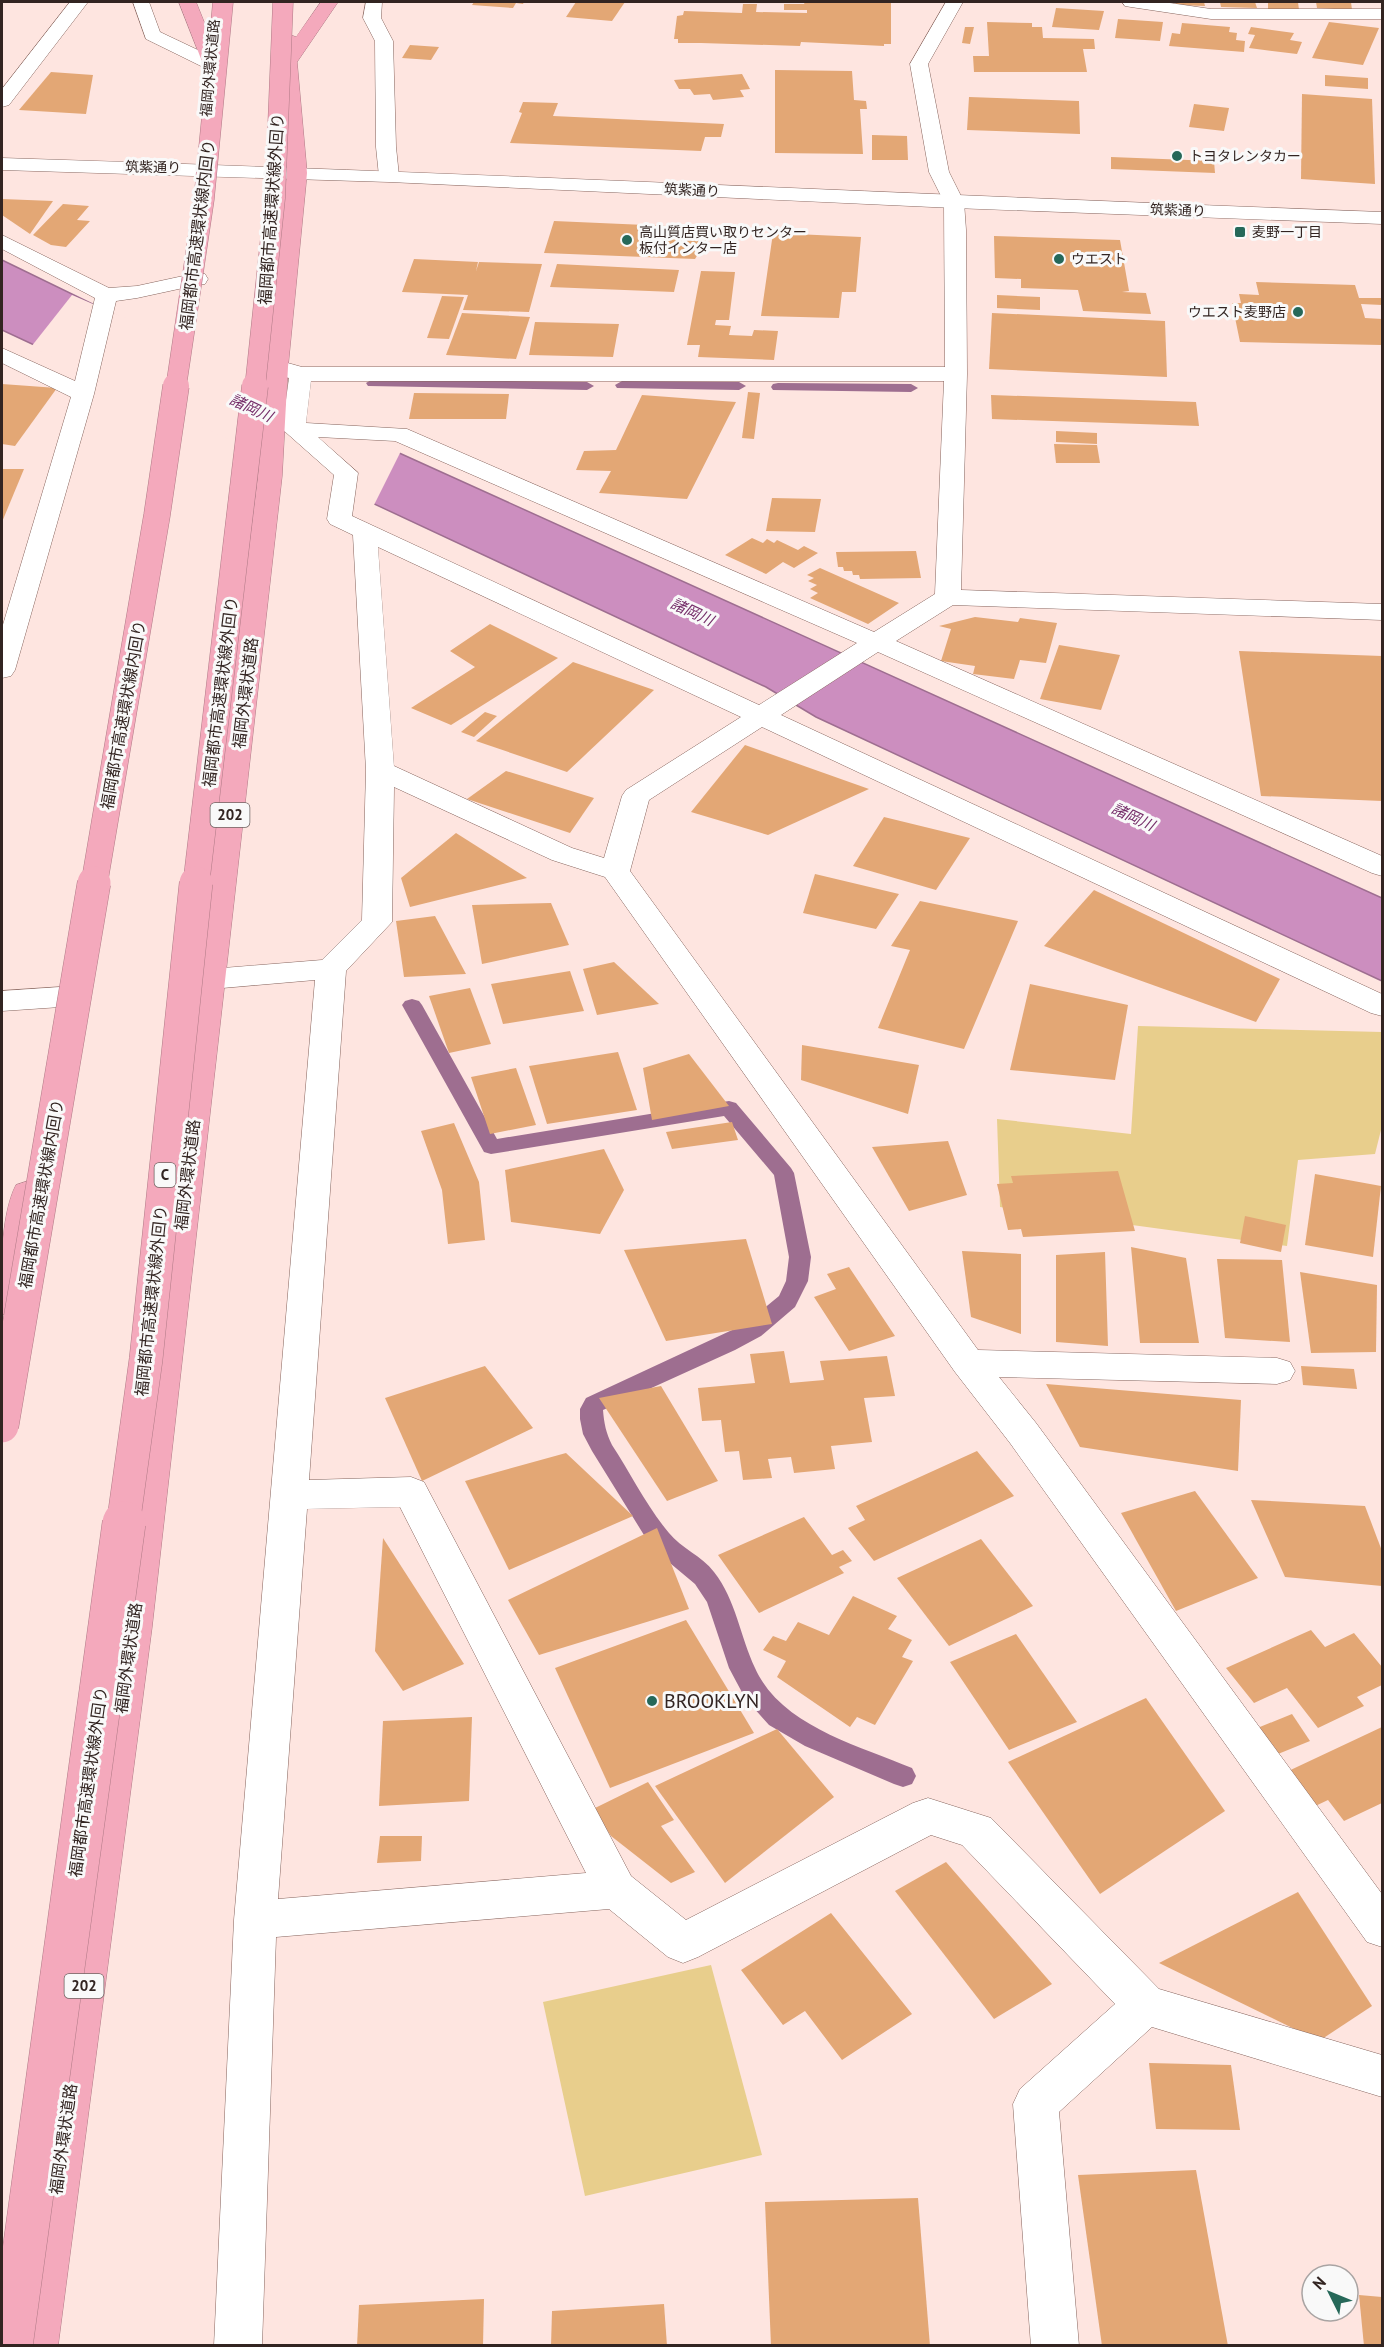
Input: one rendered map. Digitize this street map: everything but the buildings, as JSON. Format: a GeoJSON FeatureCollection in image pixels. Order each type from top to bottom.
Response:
{"type":"FeatureCollection","features":[{"type":"Feature","properties":{"kind":"highway"},"geometry":{"type":"LineString","coordinates":[[188,2],[212,64]]}},
{"type":"Feature","properties":{"kind":"highway","name":"福岡外環状道路"},"geometry":{"type":"LineString","coordinates":[[2,1302],[75,996],[134,659],[159,466],[197,279],[199,168],[212,64],[216,2]]}},
{"type":"Feature","properties":{"kind":"highway","name":"福岡都市高速環状線内回り"},"geometry":{"type":"LineString","coordinates":[[2,1425],[157,515],[204,199],[223,2]]}},
{"type":"Feature","properties":{"kind":"highway","name":"福岡都市高速環状線外回り"},"geometry":{"type":"LineString","coordinates":[[11,2346],[146,1359],[275,198],[283,2]]}},
{"type":"Feature","properties":{"kind":"highway","name":"福岡外環状道路"},"geometry":{"type":"LineString","coordinates":[[34,2346],[131,1639],[270,476],[289,370],[297,173],[288,62],[289,2]]}},
{"type":"Feature","properties":{"kind":"highway"},"geometry":{"type":"LineString","coordinates":[[288,62],[329,2]]}},
{"type":"Feature","properties":{"kind":"street"},"geometry":{"type":"LineString","coordinates":[[2,101],[79,2]]}},
{"type":"Feature","properties":{"kind":"street"},"geometry":{"type":"LineString","coordinates":[[141,2],[152,36],[212,64]]}},
{"type":"Feature","properties":{"kind":"street"},"geometry":{"type":"LineString","coordinates":[[374,2],[372,18],[384,41],[386,147],[389,176]]}},
{"type":"Feature","properties":{"kind":"street"},"geometry":{"type":"LineString","coordinates":[[948,597],[956,375],[954,202],[939,172],[919,64],[954,2]]}},
{"type":"Feature","properties":{"kind":"street"},"geometry":{"type":"LineString","coordinates":[[1131,2],[1211,14],[1383,14]]}},
{"type":"Feature","properties":{"kind":"street","name":"筑紫通り"},"geometry":{"type":"LineString","coordinates":[[2,164],[199,168],[954,202],[1383,218]]}},
{"type":"Feature","properties":{"kind":"street"},"geometry":{"type":"LineString","coordinates":[[2,241],[106,295],[137,292],[197,279]]}},
{"type":"Feature","properties":{"kind":"street"},"geometry":{"type":"LineString","coordinates":[[2,670],[82,394],[106,295]]}},
{"type":"Feature","properties":{"kind":"street"},"geometry":{"type":"LineString","coordinates":[[2,355],[82,394]]}},
{"type":"Feature","properties":{"kind":"street"},"geometry":{"type":"LineString","coordinates":[[956,375],[289,370],[294,429],[346,473],[339,519],[1383,1006]]}},
{"type":"Feature","properties":{"kind":"street"},"geometry":{"type":"LineString","coordinates":[[294,429],[399,434],[1383,867]]}},
{"type":"Feature","properties":{"kind":"street"},"geometry":{"type":"LineString","coordinates":[[237,2346],[255,1920],[331,969],[377,922],[380,770],[365,531]]}},
{"type":"Feature","properties":{"kind":"street"},"geometry":{"type":"LineString","coordinates":[[615,871],[636,796],[948,597],[1383,612]]}},
{"type":"Feature","properties":{"kind":"street"},"geometry":{"type":"LineString","coordinates":[[380,770],[562,855],[615,871],[968,1363],[1023,1434],[1383,1928]]}},
{"type":"Feature","properties":{"kind":"street"},"geometry":{"type":"LineString","coordinates":[[211,979],[331,969]]}},
{"type":"Feature","properties":{"kind":"street"},"geometry":{"type":"LineString","coordinates":[[2,1001],[75,996]]}},
{"type":"Feature","properties":{"kind":"street"},"geometry":{"type":"LineString","coordinates":[[968,1363],[1278,1371]]}},
{"type":"Feature","properties":{"kind":"street"},"geometry":{"type":"LineString","coordinates":[[289,1496],[411,1492],[616,1889],[684,1943],[928,1816],[976,1831],[1145,2005],[1383,2076]]}},
{"type":"Feature","properties":{"kind":"street"},"geometry":{"type":"LineString","coordinates":[[255,1920],[616,1889]]}},
{"type":"Feature","properties":{"kind":"street"},"geometry":{"type":"LineString","coordinates":[[1055,2346],[1036,2104],[1145,2005]]}},
{"type":"Feature","properties":{"kind":"shaded area"},"geometry":{"type":"Polygon","coordinates":[[[1138,1026],[1382,1032],[1382,1126],[1375,1154],[1298,1160],[1287,1246],[1000,1207],[997,1119],[1131,1134],[1138,1026]]]}},
{"type":"Feature","properties":{"kind":"shaded area"},"geometry":{"type":"Polygon","coordinates":[[[711,1965],[762,2155],[585,2196],[543,2002],[711,1965]]]}},
{"type":"Feature","properties":{"kind":"water","name":"諸岡川"},"geometry":{"type":"Polygon","coordinates":[[[2,260],[397,452],[1382,898],[1382,981],[816,717],[766,687],[2,330],[2,260]]]}},
{"type":"Feature","properties":{"kind":"pier"},"geometry":{"type":"Polygon","coordinates":[[[72,295],[144,326],[401,451],[373,507],[31,347],[72,295]]]}},
{"type":"Feature","properties":{"kind":"waterway"},"geometry":{"type":"LineString","coordinates":[[373,383],[587,386]]}},
{"type":"Feature","properties":{"kind":"waterway"},"geometry":{"type":"LineString","coordinates":[[622,385],[739,386]]}},
{"type":"Feature","properties":{"kind":"waterway"},"geometry":{"type":"LineString","coordinates":[[778,387],[911,388]]}},
{"type":"Feature","properties":{"kind":"waterway"},"geometry":{"type":"LineString","coordinates":[[412,1005],[491,1147],[729,1108],[784,1173],[800,1257],[797,1281],[787,1301],[753,1330],[727,1344],[594,1404],[591,1409],[592,1419],[595,1434],[604,1451],[661,1541],[704,1577],[718,1599],[742,1668],[754,1691],[778,1717],[814,1738],[903,1776]]}},
{"type":"Feature","properties":{"kind":"place","name":"トヨタレンタカー"},"geometry":{"type":"Point","coordinates":[1177,156]}},
{"type":"Feature","properties":{"kind":"place","name":"麦野一丁目"},"geometry":{"type":"Point","coordinates":[1240,232]}},
{"type":"Feature","properties":{"kind":"place","name":"高山質店買い取りセンター 板付インター店"},"geometry":{"type":"Point","coordinates":[627,240]}},
{"type":"Feature","properties":{"kind":"place","name":"ウエスト"},"geometry":{"type":"Point","coordinates":[1059,259]}},
{"type":"Feature","properties":{"kind":"place","name":"ウエスト麦野店"},"geometry":{"type":"Point","coordinates":[1298,312]}},
{"type":"Feature","properties":{"kind":"place","name":"BROOKLYN"},"geometry":{"type":"Point","coordinates":[652,1701]}}]}
